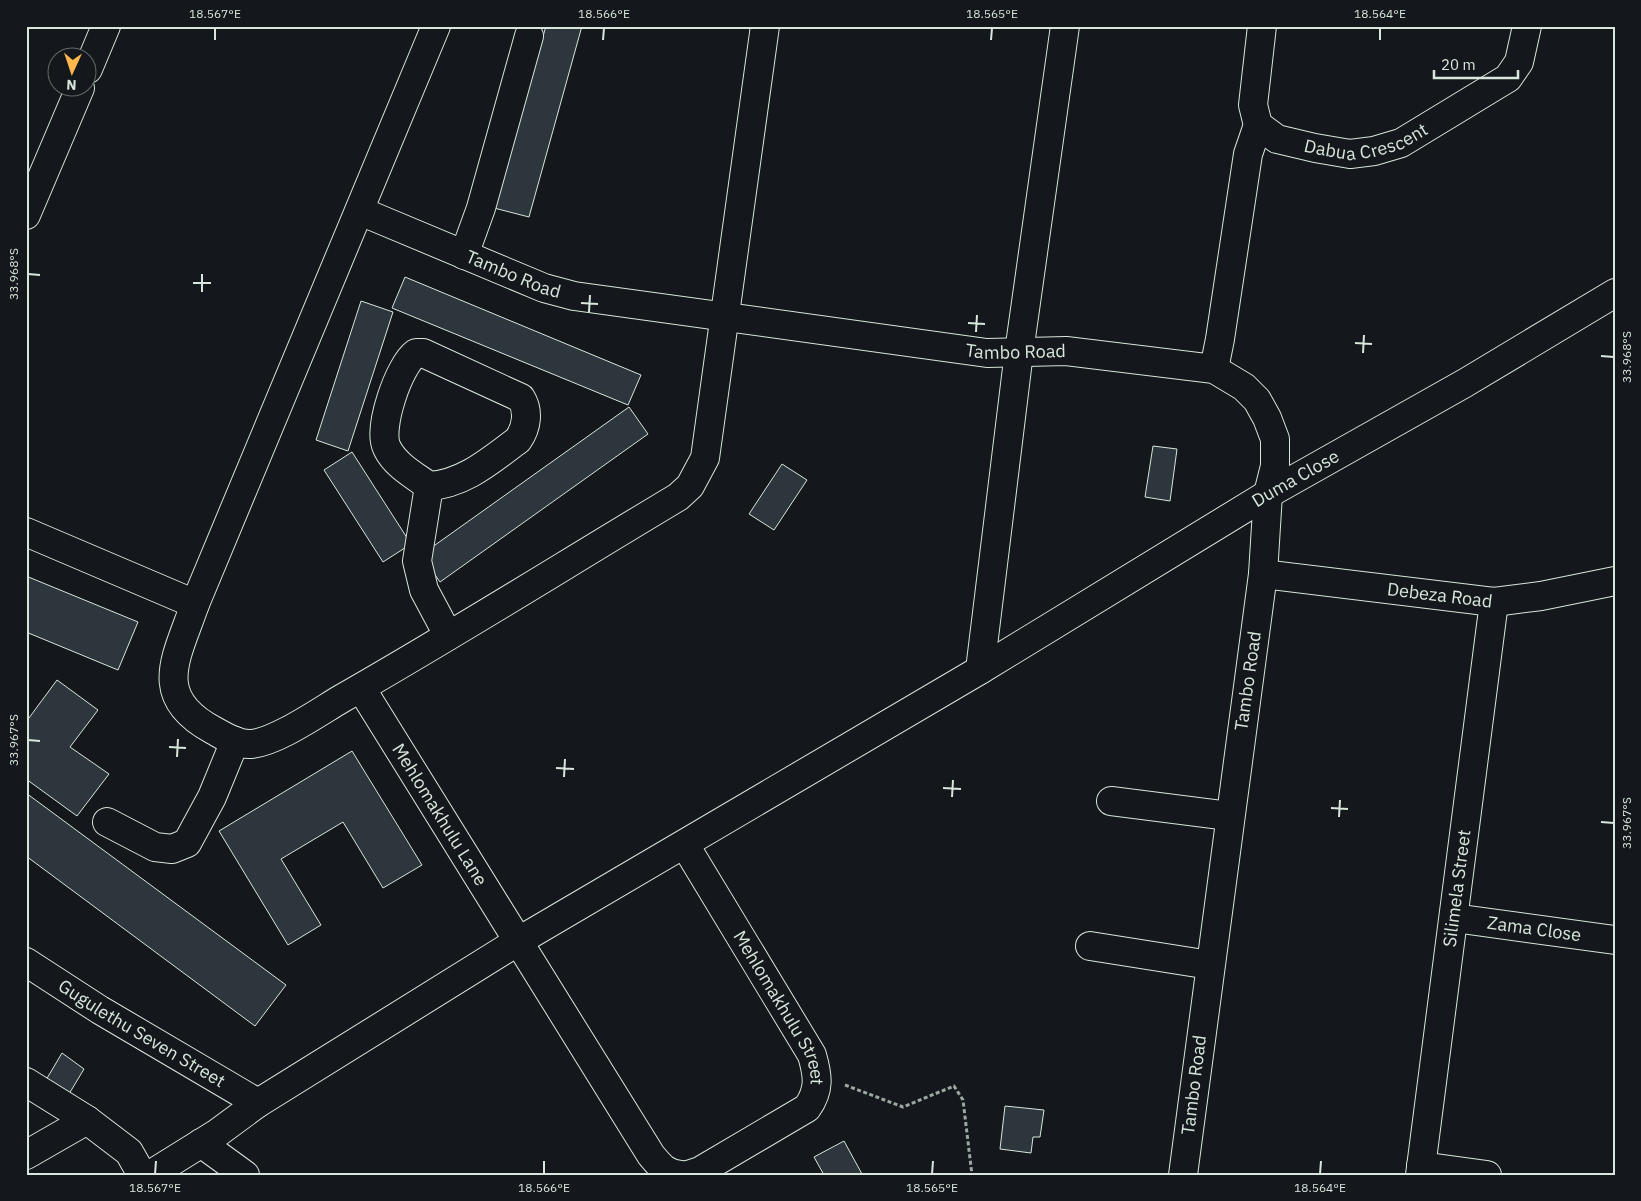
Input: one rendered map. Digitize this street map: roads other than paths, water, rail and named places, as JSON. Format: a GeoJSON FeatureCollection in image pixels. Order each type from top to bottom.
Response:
{"type":"FeatureCollection","features":[{"type":"Feature","properties":{"kind":"street"},"geometry":{"type":"LineString","coordinates":[[97,48],[106,26]]}},
{"type":"Feature","properties":{"kind":"street"},"geometry":{"type":"LineString","coordinates":[[436,26],[195,604],[177,656],[173,681],[177,700],[196,721],[235,742],[250,745],[270,740],[678,497],[690,486],[705,458],[764,26]]}},
{"type":"Feature","properties":{"kind":"street"},"geometry":{"type":"LineString","coordinates":[[980,670],[1019,352],[1065,26]]}},
{"type":"Feature","properties":{"kind":"street"},"geometry":{"type":"LineString","coordinates":[[1214,369],[1248,154],[1258,125],[1253,105],[1262,26]]}},
{"type":"Feature","properties":{"kind":"street","name":"Dabua Crescent"},"geometry":{"type":"LineString","coordinates":[[1258,125],[1277,139],[1350,154],[1374,152],[1401,143],[1508,78],[1519,62],[1527,26]]}},
{"type":"Feature","properties":{"kind":"street"},"geometry":{"type":"LineString","coordinates":[[464,255],[481,208],[529,36]]}},
{"type":"Feature","properties":{"kind":"street"},"geometry":{"type":"LineString","coordinates":[[26,216],[76,98]]}},
{"type":"Feature","properties":{"kind":"street","name":"Tambo Road"},"geometry":{"type":"LineString","coordinates":[[360,211],[544,288],[574,296],[987,353],[1066,351],[1214,369],[1244,387],[1258,400],[1268,418],[1275,439],[1275,466],[1268,494],[1263,574],[1229,816],[1183,1175]]}},
{"type":"Feature","properties":{"kind":"street","name":"Duma Close"},"geometry":{"type":"LineString","coordinates":[[150,1175],[201,1143],[258,1102],[516,942],[685,845],[980,670],[1268,494],[1465,383],[1615,293]]}},
{"type":"Feature","properties":{"kind":"street"},"geometry":{"type":"LineString","coordinates":[[416,353],[423,353],[521,398],[526,406],[524,432],[518,440],[468,475],[446,485],[429,486],[393,458],[383,438],[386,418],[398,382],[409,358],[416,353]]}},
{"type":"Feature","properties":{"kind":"street"},"geometry":{"type":"LineString","coordinates":[[429,486],[417,561],[424,590],[448,635]]}},
{"type":"Feature","properties":{"kind":"street"},"geometry":{"type":"LineString","coordinates":[[26,532],[195,604]]}},
{"type":"Feature","properties":{"kind":"street","name":"Debeza Road"},"geometry":{"type":"LineString","coordinates":[[1263,574],[1494,602],[1541,596],[1615,581]]}},
{"type":"Feature","properties":{"kind":"street","name":"Silimela Street"},"geometry":{"type":"LineString","coordinates":[[1420,1170],[1494,602]]}},
{"type":"Feature","properties":{"kind":"street","name":"Mehlomakhulu Lane"},"geometry":{"type":"LineString","coordinates":[[360,688],[516,942]]}},
{"type":"Feature","properties":{"kind":"street"},"geometry":{"type":"LineString","coordinates":[[107,822],[155,847],[172,849],[187,843],[212,797],[235,742]]}},
{"type":"Feature","properties":{"kind":"street"},"geometry":{"type":"LineString","coordinates":[[1111,801],[1229,816]]}},
{"type":"Feature","properties":{"kind":"street","name":"Mehlomakhulu Street"},"geometry":{"type":"LineString","coordinates":[[685,845],[812,1055],[818,1074],[818,1088],[814,1100],[807,1108],[700,1171],[688,1175]]}},
{"type":"Feature","properties":{"kind":"street","name":"Zama Close"},"geometry":{"type":"LineString","coordinates":[[1454,918],[1615,940]]}},
{"type":"Feature","properties":{"kind":"street"},"geometry":{"type":"LineString","coordinates":[[516,942],[651,1155],[662,1169],[674,1175],[681,1175]]}},
{"type":"Feature","properties":{"kind":"street"},"geometry":{"type":"LineString","coordinates":[[1090,946],[1210,965]]}},
{"type":"Feature","properties":{"kind":"street","name":"Gugulethu Seven Street"},"geometry":{"type":"LineString","coordinates":[[26,962],[100,1010],[258,1102]]}},
{"type":"Feature","properties":{"kind":"street"},"geometry":{"type":"LineString","coordinates":[[26,1082],[87,1120],[129,1152],[142,1175]]}},
{"type":"Feature","properties":{"kind":"street"},"geometry":{"type":"LineString","coordinates":[[26,1155],[87,1120]]}},
{"type":"Feature","properties":{"kind":"street"},"geometry":{"type":"LineString","coordinates":[[201,1143],[245,1175]]}},
{"type":"Feature","properties":{"kind":"street"},"geometry":{"type":"LineString","coordinates":[[1420,1170],[1487,1175]]}}]}
